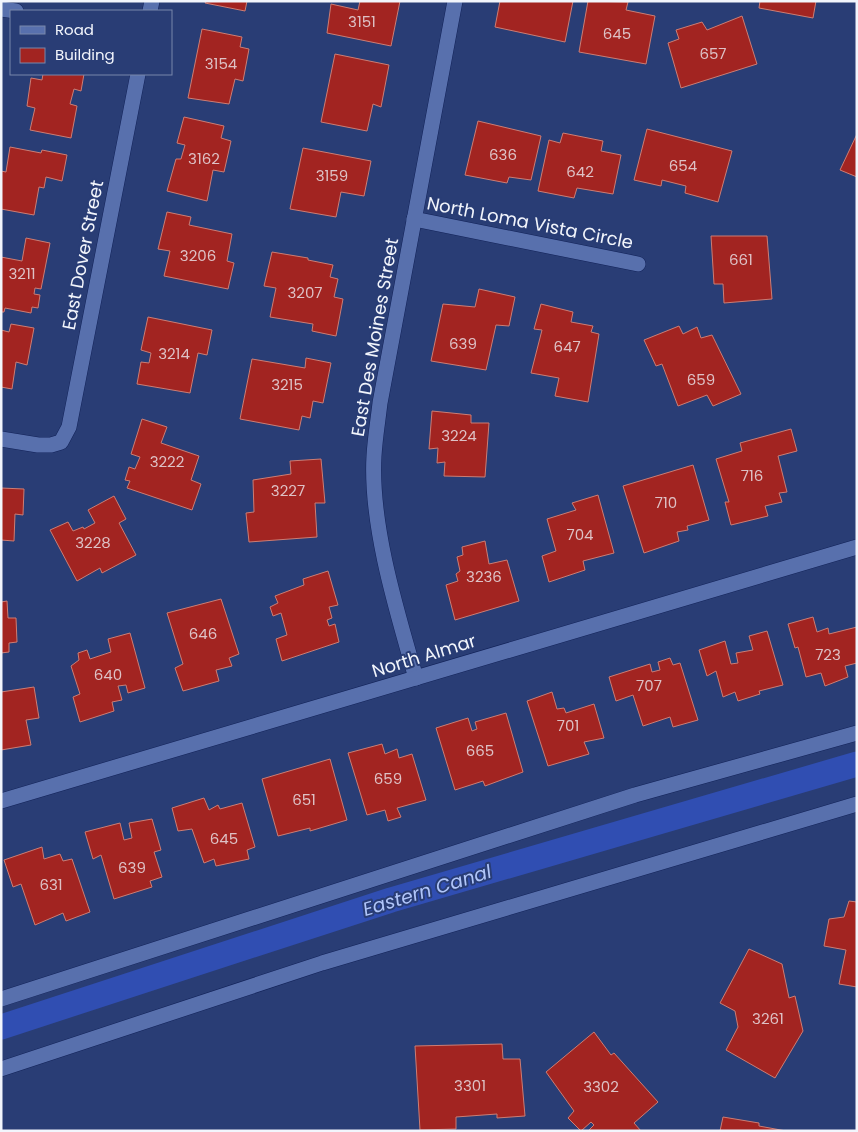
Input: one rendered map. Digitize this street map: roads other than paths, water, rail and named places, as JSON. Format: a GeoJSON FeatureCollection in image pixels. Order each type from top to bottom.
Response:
{"type":"FeatureCollection","features":[{"type":"Feature","properties":{"kind":"street","name":"East Des Moines Street"},"geometry":{"type":"LineString","coordinates":[[416,678],[393,600],[376,509],[374,458],[380,403],[455,1]]}},
{"type":"Feature","properties":{"kind":"street","name":"East Dover Street"},"geometry":{"type":"LineString","coordinates":[[1,439],[38,445],[51,445],[61,442],[68,427],[74,408],[138,75]]}},
{"type":"Feature","properties":{"kind":"street","name":"North Loma Vista Circle"},"geometry":{"type":"LineString","coordinates":[[414,220],[638,264]]}},
{"type":"Feature","properties":{"kind":"street","name":"North Almar"},"geometry":{"type":"LineString","coordinates":[[1,801],[857,547]]}},
{"type":"Feature","properties":{"kind":"street"},"geometry":{"type":"LineString","coordinates":[[1,999],[635,795],[857,733]]}},
{"type":"Feature","properties":{"kind":"street"},"geometry":{"type":"LineString","coordinates":[[1,1069],[322,963],[857,804]]}},
{"type":"Feature","properties":{"kind":"waterway","name":"Eastern Canal"},"geometry":{"type":"LineString","coordinates":[[1,1027],[391,900],[857,764]]}}]}
